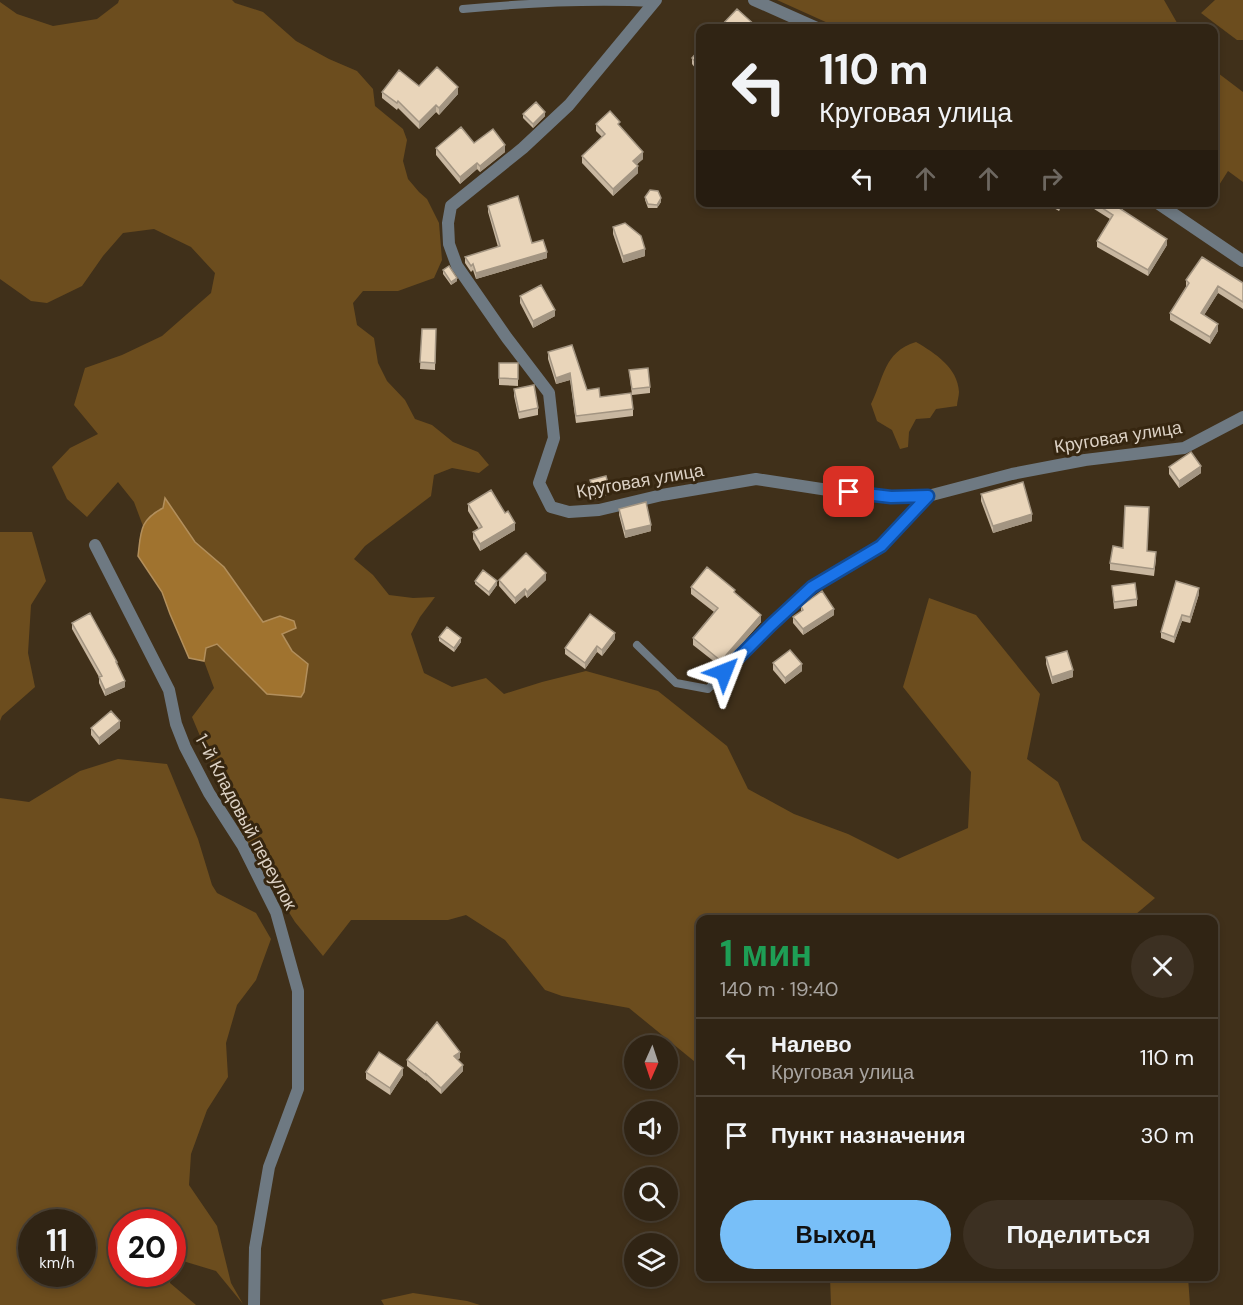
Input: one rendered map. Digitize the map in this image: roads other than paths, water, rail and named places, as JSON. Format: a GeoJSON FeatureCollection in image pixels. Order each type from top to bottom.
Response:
{"type":"FeatureCollection","features":[{"type":"Feature","properties":{"kind":"street"},"geometry":{"type":"LineString","coordinates":[[754,0],[808,24]]}},
{"type":"Feature","properties":{"kind":"street","name":"Круговая улица"},"geometry":{"type":"LineString","coordinates":[[655,2],[569,105],[524,148],[451,206],[448,223],[449,244],[457,266],[549,393],[554,438],[539,483],[550,507],[569,513],[599,510],[663,495],[756,479],[891,497],[928,496],[1012,474],[1075,462],[1184,448],[1243,417]]}},
{"type":"Feature","properties":{"kind":"street"},"geometry":{"type":"LineString","coordinates":[[1163,207],[1243,261]]}},
{"type":"Feature","properties":{"kind":"street","name":"1-й Кладовый переулок"},"geometry":{"type":"LineString","coordinates":[[95,545],[169,690],[176,724],[185,747],[209,793],[243,846],[276,912],[298,991],[298,1089],[269,1167],[255,1248],[254,1305]]}},
{"type":"Feature","properties":{"kind":"lane"},"geometry":{"type":"LineString","coordinates":[[463,9],[521,3],[613,0],[655,2]]}},
{"type":"Feature","properties":{"kind":"lane"},"geometry":{"type":"LineString","coordinates":[[637,645],[676,683],[708,689],[812,587],[881,546],[928,496]]}}]}
